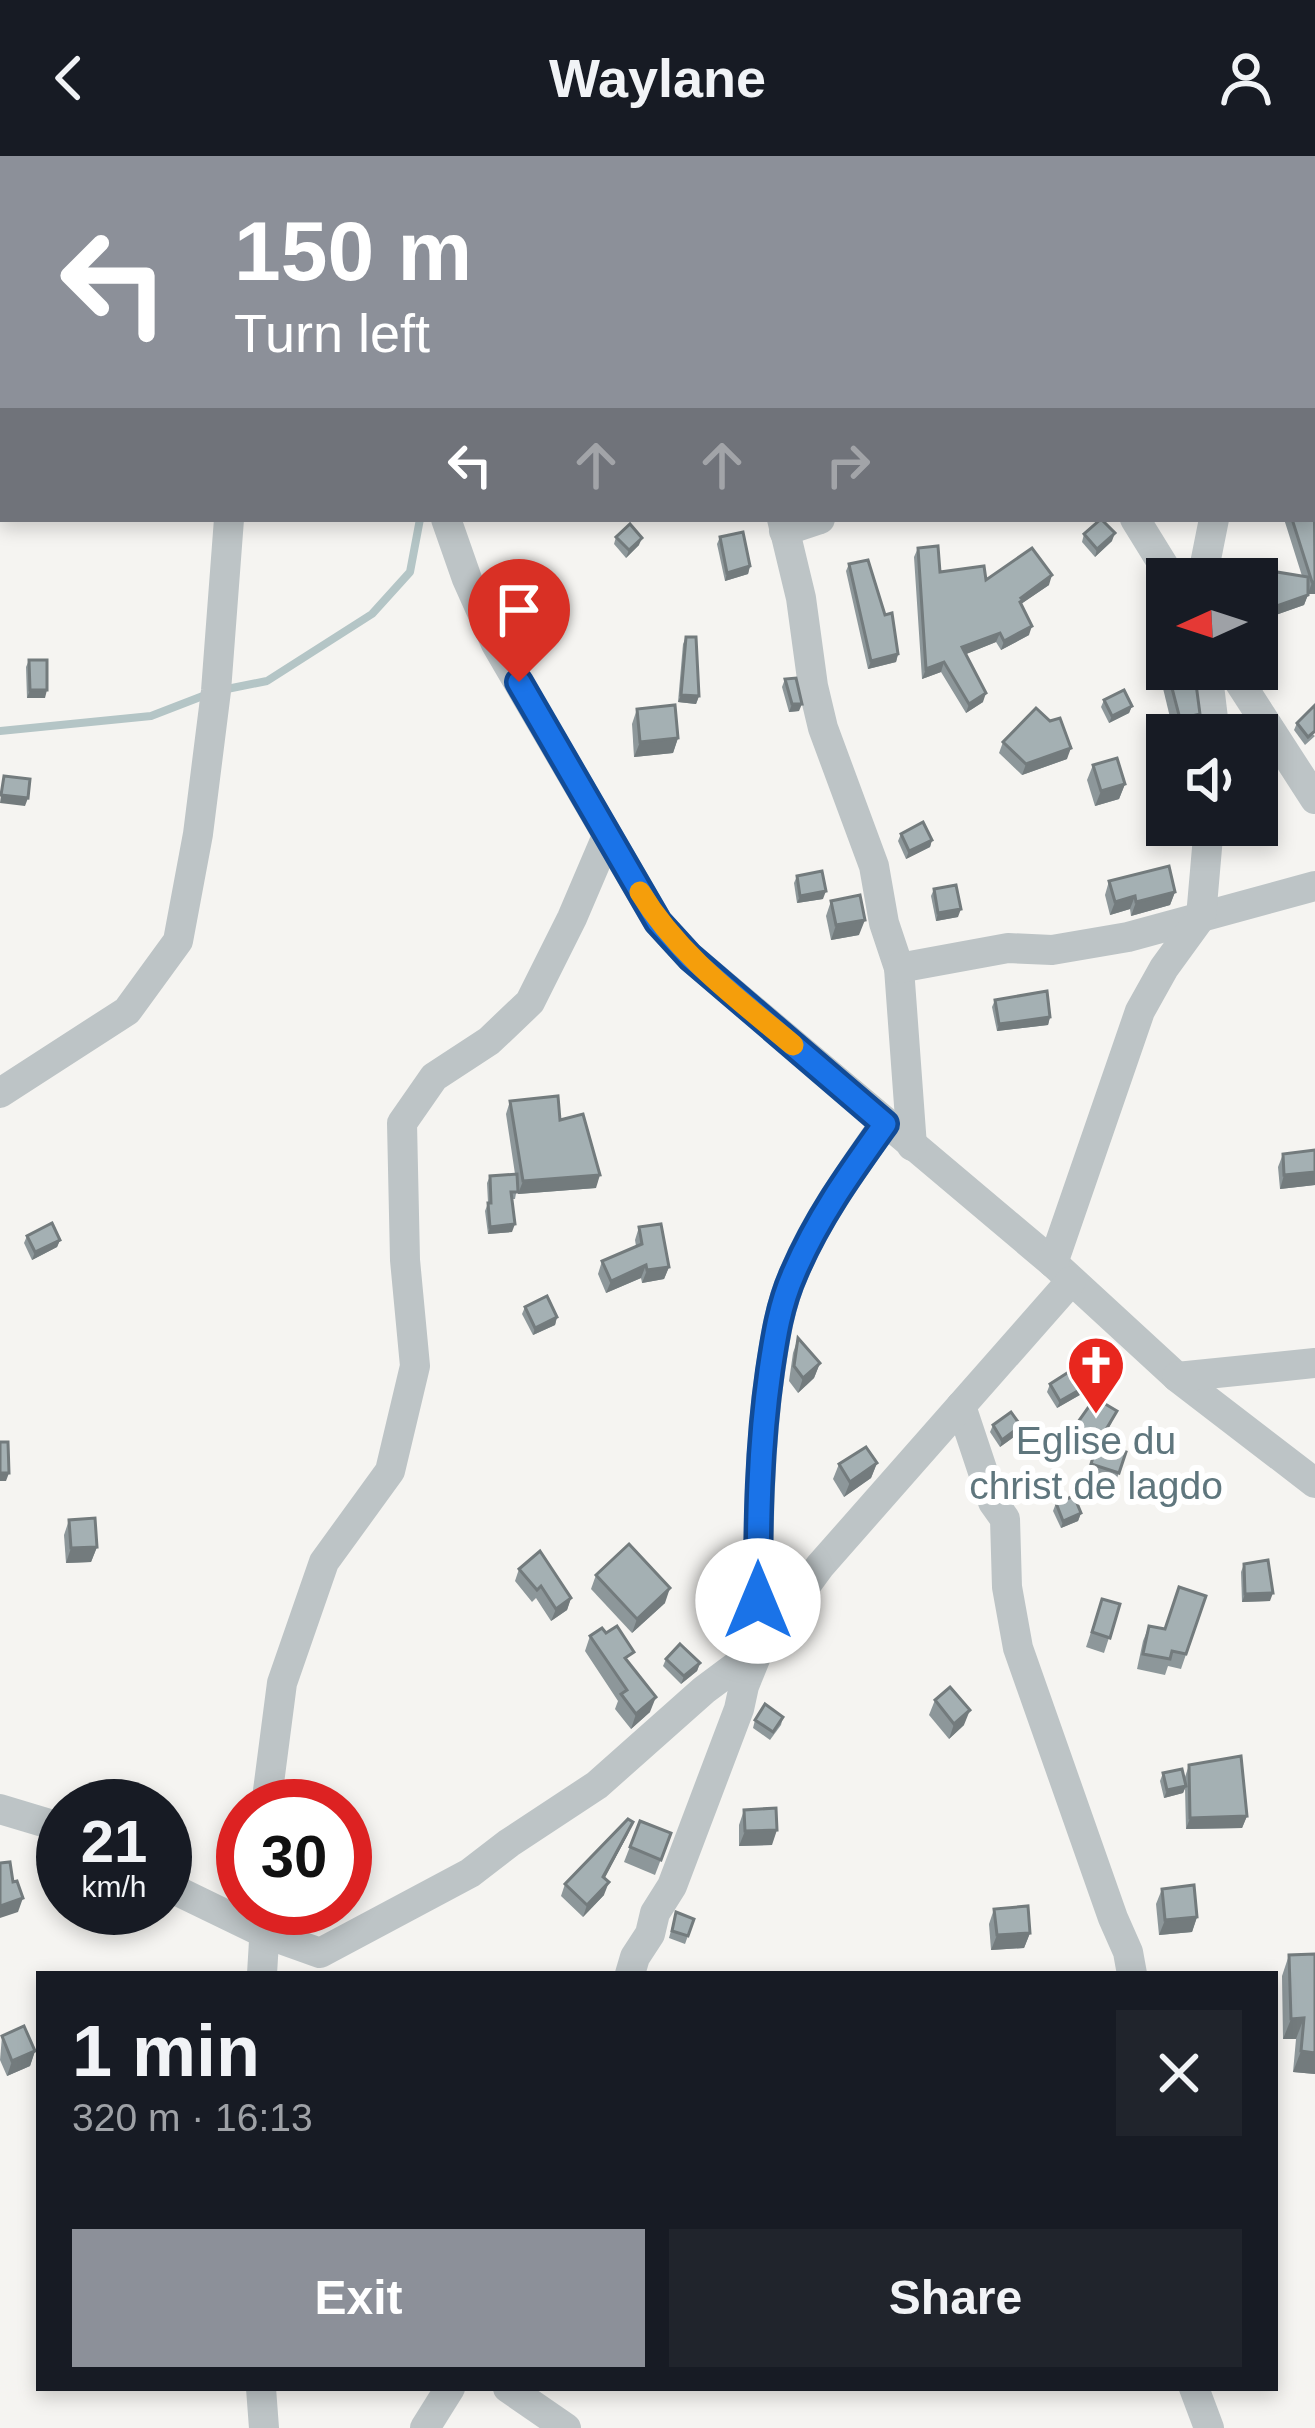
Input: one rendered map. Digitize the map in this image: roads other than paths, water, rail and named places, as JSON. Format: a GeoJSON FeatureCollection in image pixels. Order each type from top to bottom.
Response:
{"type":"FeatureCollection","features":[{"type":"Feature","properties":{"kind":"street"},"geometry":{"type":"LineString","coordinates":[[0,1093],[127,1011],[178,941],[198,834],[216,691],[229,522]]}},
{"type":"Feature","properties":{"kind":"street"},"geometry":{"type":"LineString","coordinates":[[447,522],[496,644],[658,922],[690,957],[1178,1376],[1315,1483]]}},
{"type":"Feature","properties":{"kind":"street"},"geometry":{"type":"LineString","coordinates":[[1138,522],[1159,558]]}},
{"type":"Feature","properties":{"kind":"street"},"geometry":{"type":"LineString","coordinates":[[1206,558],[1213,522]]}},
{"type":"Feature","properties":{"kind":"street"},"geometry":{"type":"LineString","coordinates":[[783,525],[823,728],[874,866],[884,923],[899,968],[912,1146]]}},
{"type":"Feature","properties":{"kind":"street"},"geometry":{"type":"LineString","coordinates":[[1246,690],[1315,799]]}},
{"type":"Feature","properties":{"kind":"street"},"geometry":{"type":"LineString","coordinates":[[270,1779],[282,1683],[324,1562],[390,1471],[415,1366],[405,1260],[402,1123],[434,1077],[489,1041],[530,1002],[607,836]]}},
{"type":"Feature","properties":{"kind":"street"},"geometry":{"type":"LineString","coordinates":[[631,1971],[650,1934],[655,1912],[672,1886],[759,1648],[820,1566],[962,1406],[1062,1272],[1140,1012],[1201,917],[1207,846]]}},
{"type":"Feature","properties":{"kind":"street"},"geometry":{"type":"LineString","coordinates":[[899,968],[1008,948],[1052,950],[1128,937],[1315,886]]}},
{"type":"Feature","properties":{"kind":"street"},"geometry":{"type":"LineString","coordinates":[[759,1648],[758,1505],[776,1328],[792,1277],[824,1209],[885,1124]]}},
{"type":"Feature","properties":{"kind":"street"},"geometry":{"type":"LineString","coordinates":[[1178,1376],[1315,1363]]}},
{"type":"Feature","properties":{"kind":"street"},"geometry":{"type":"LineString","coordinates":[[962,1406],[993,1502],[1005,1519],[1007,1587],[1018,1648],[1131,1971]]}},
{"type":"Feature","properties":{"kind":"street"},"geometry":{"type":"LineString","coordinates":[[372,1926],[470,1874],[597,1785],[759,1648]]}},
{"type":"Feature","properties":{"kind":"street"},"geometry":{"type":"LineString","coordinates":[[0,1809],[36,1820]]}},
{"type":"Feature","properties":{"kind":"street"},"geometry":{"type":"LineString","coordinates":[[262,1971],[264,1935]]}},
{"type":"Feature","properties":{"kind":"street"},"geometry":{"type":"LineString","coordinates":[[289,1935],[320,1953],[354,1935]]}},
{"type":"Feature","properties":{"kind":"street"},"geometry":{"type":"LineString","coordinates":[[262,2391],[264,2428]]}},
{"type":"Feature","properties":{"kind":"street"},"geometry":{"type":"LineString","coordinates":[[425,2428],[448,2391]]}},
{"type":"Feature","properties":{"kind":"street"},"geometry":{"type":"LineString","coordinates":[[512,2391],[566,2428]]}},
{"type":"Feature","properties":{"kind":"street"},"geometry":{"type":"LineString","coordinates":[[1195,2391],[1209,2428]]}},
{"type":"Feature","properties":{"kind":"waterway"},"geometry":{"type":"LineString","coordinates":[[222,690],[267,681],[372,614],[410,572],[419,522]]}},
{"type":"Feature","properties":{"kind":"waterway"},"geometry":{"type":"LineString","coordinates":[[0,731],[151,716],[208,694]]}},
{"type":"Feature","properties":{"kind":"place","name":"Eglise du christ de lagdo"},"geometry":{"type":"Point","coordinates":[1096,1416]}}]}
